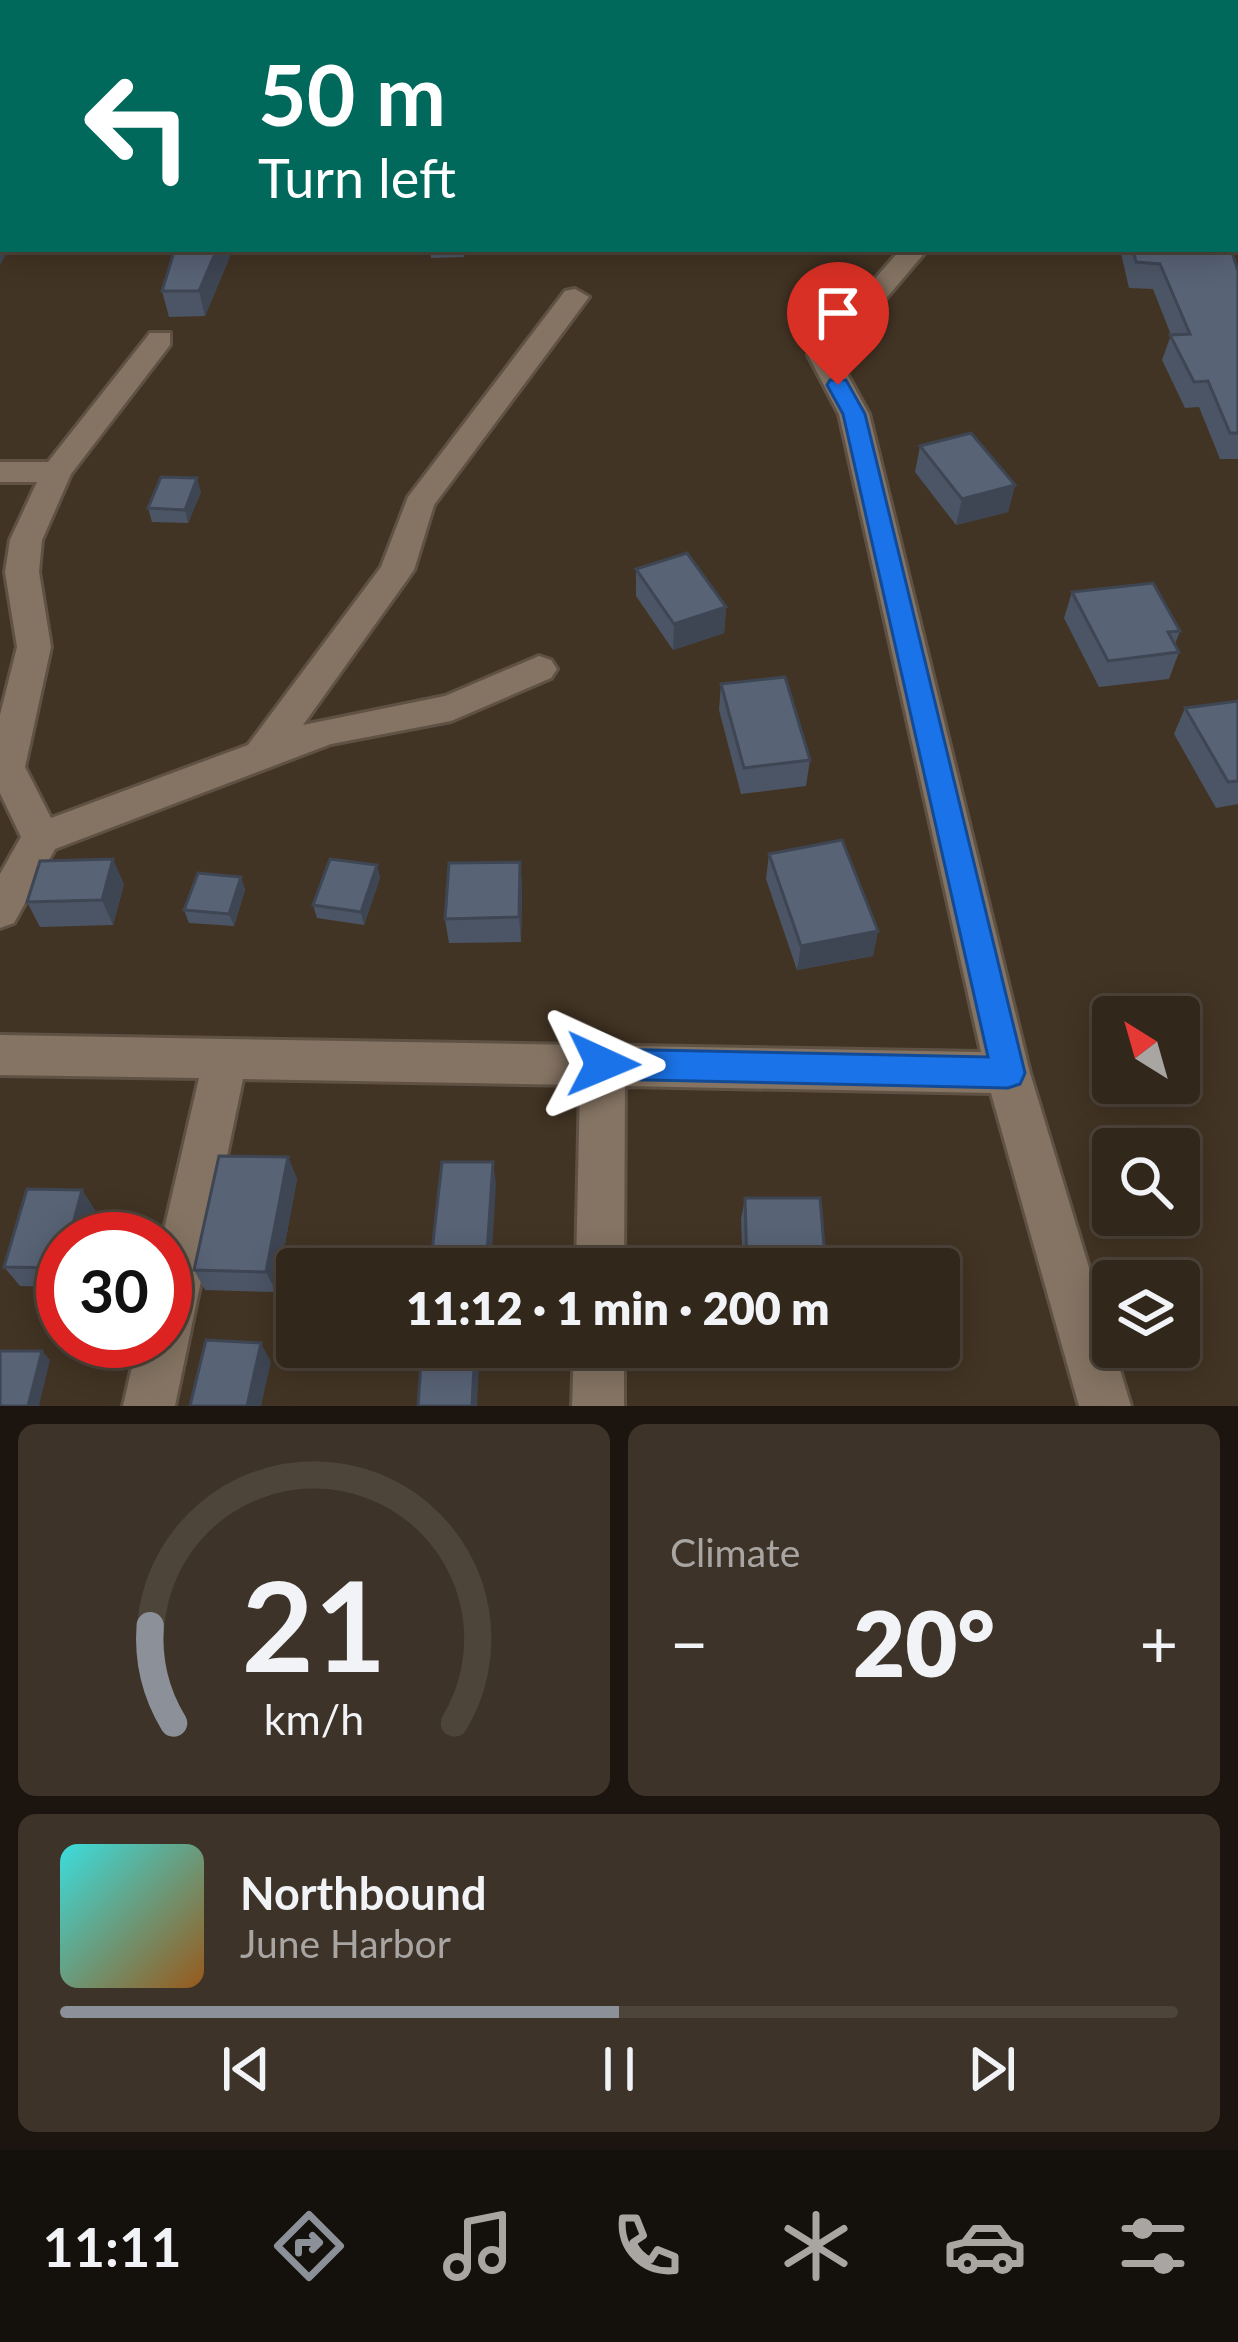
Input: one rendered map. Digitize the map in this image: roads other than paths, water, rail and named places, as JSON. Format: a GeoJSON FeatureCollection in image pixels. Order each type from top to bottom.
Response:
{"type":"FeatureCollection","features":[{"type":"Feature","properties":{"kind":"street"},"geometry":{"type":"LineString","coordinates":[[912,252],[831,338],[822,355],[854,414],[1008,1073],[1105,1406]]}},
{"type":"Feature","properties":{"kind":"street"},"geometry":{"type":"LineString","coordinates":[[263,752],[397,570],[419,504],[574,297]]}},
{"type":"Feature","properties":{"kind":"street"},"geometry":{"type":"LineString","coordinates":[[41,838],[6,767],[34,647],[22,572],[26,540],[56,472],[160,339]]}},
{"type":"Feature","properties":{"kind":"street"},"geometry":{"type":"LineString","coordinates":[[0,472],[56,472]]}},
{"type":"Feature","properties":{"kind":"street"},"geometry":{"type":"LineString","coordinates":[[0,911],[41,838],[326,730],[452,708],[539,669]]}},
{"type":"Feature","properties":{"kind":"street"},"geometry":{"type":"LineString","coordinates":[[0,1054],[1008,1073]]}},
{"type":"Feature","properties":{"kind":"street"},"geometry":{"type":"LineString","coordinates":[[192,1212],[226,1058]]}},
{"type":"Feature","properties":{"kind":"street"},"geometry":{"type":"LineString","coordinates":[[600,1248],[603,1064]]}},
{"type":"Feature","properties":{"kind":"street"},"geometry":{"type":"LineString","coordinates":[[148,1406],[157,1368]]}},
{"type":"Feature","properties":{"kind":"street"},"geometry":{"type":"LineString","coordinates":[[598,1406],[599,1368]]}}]}
